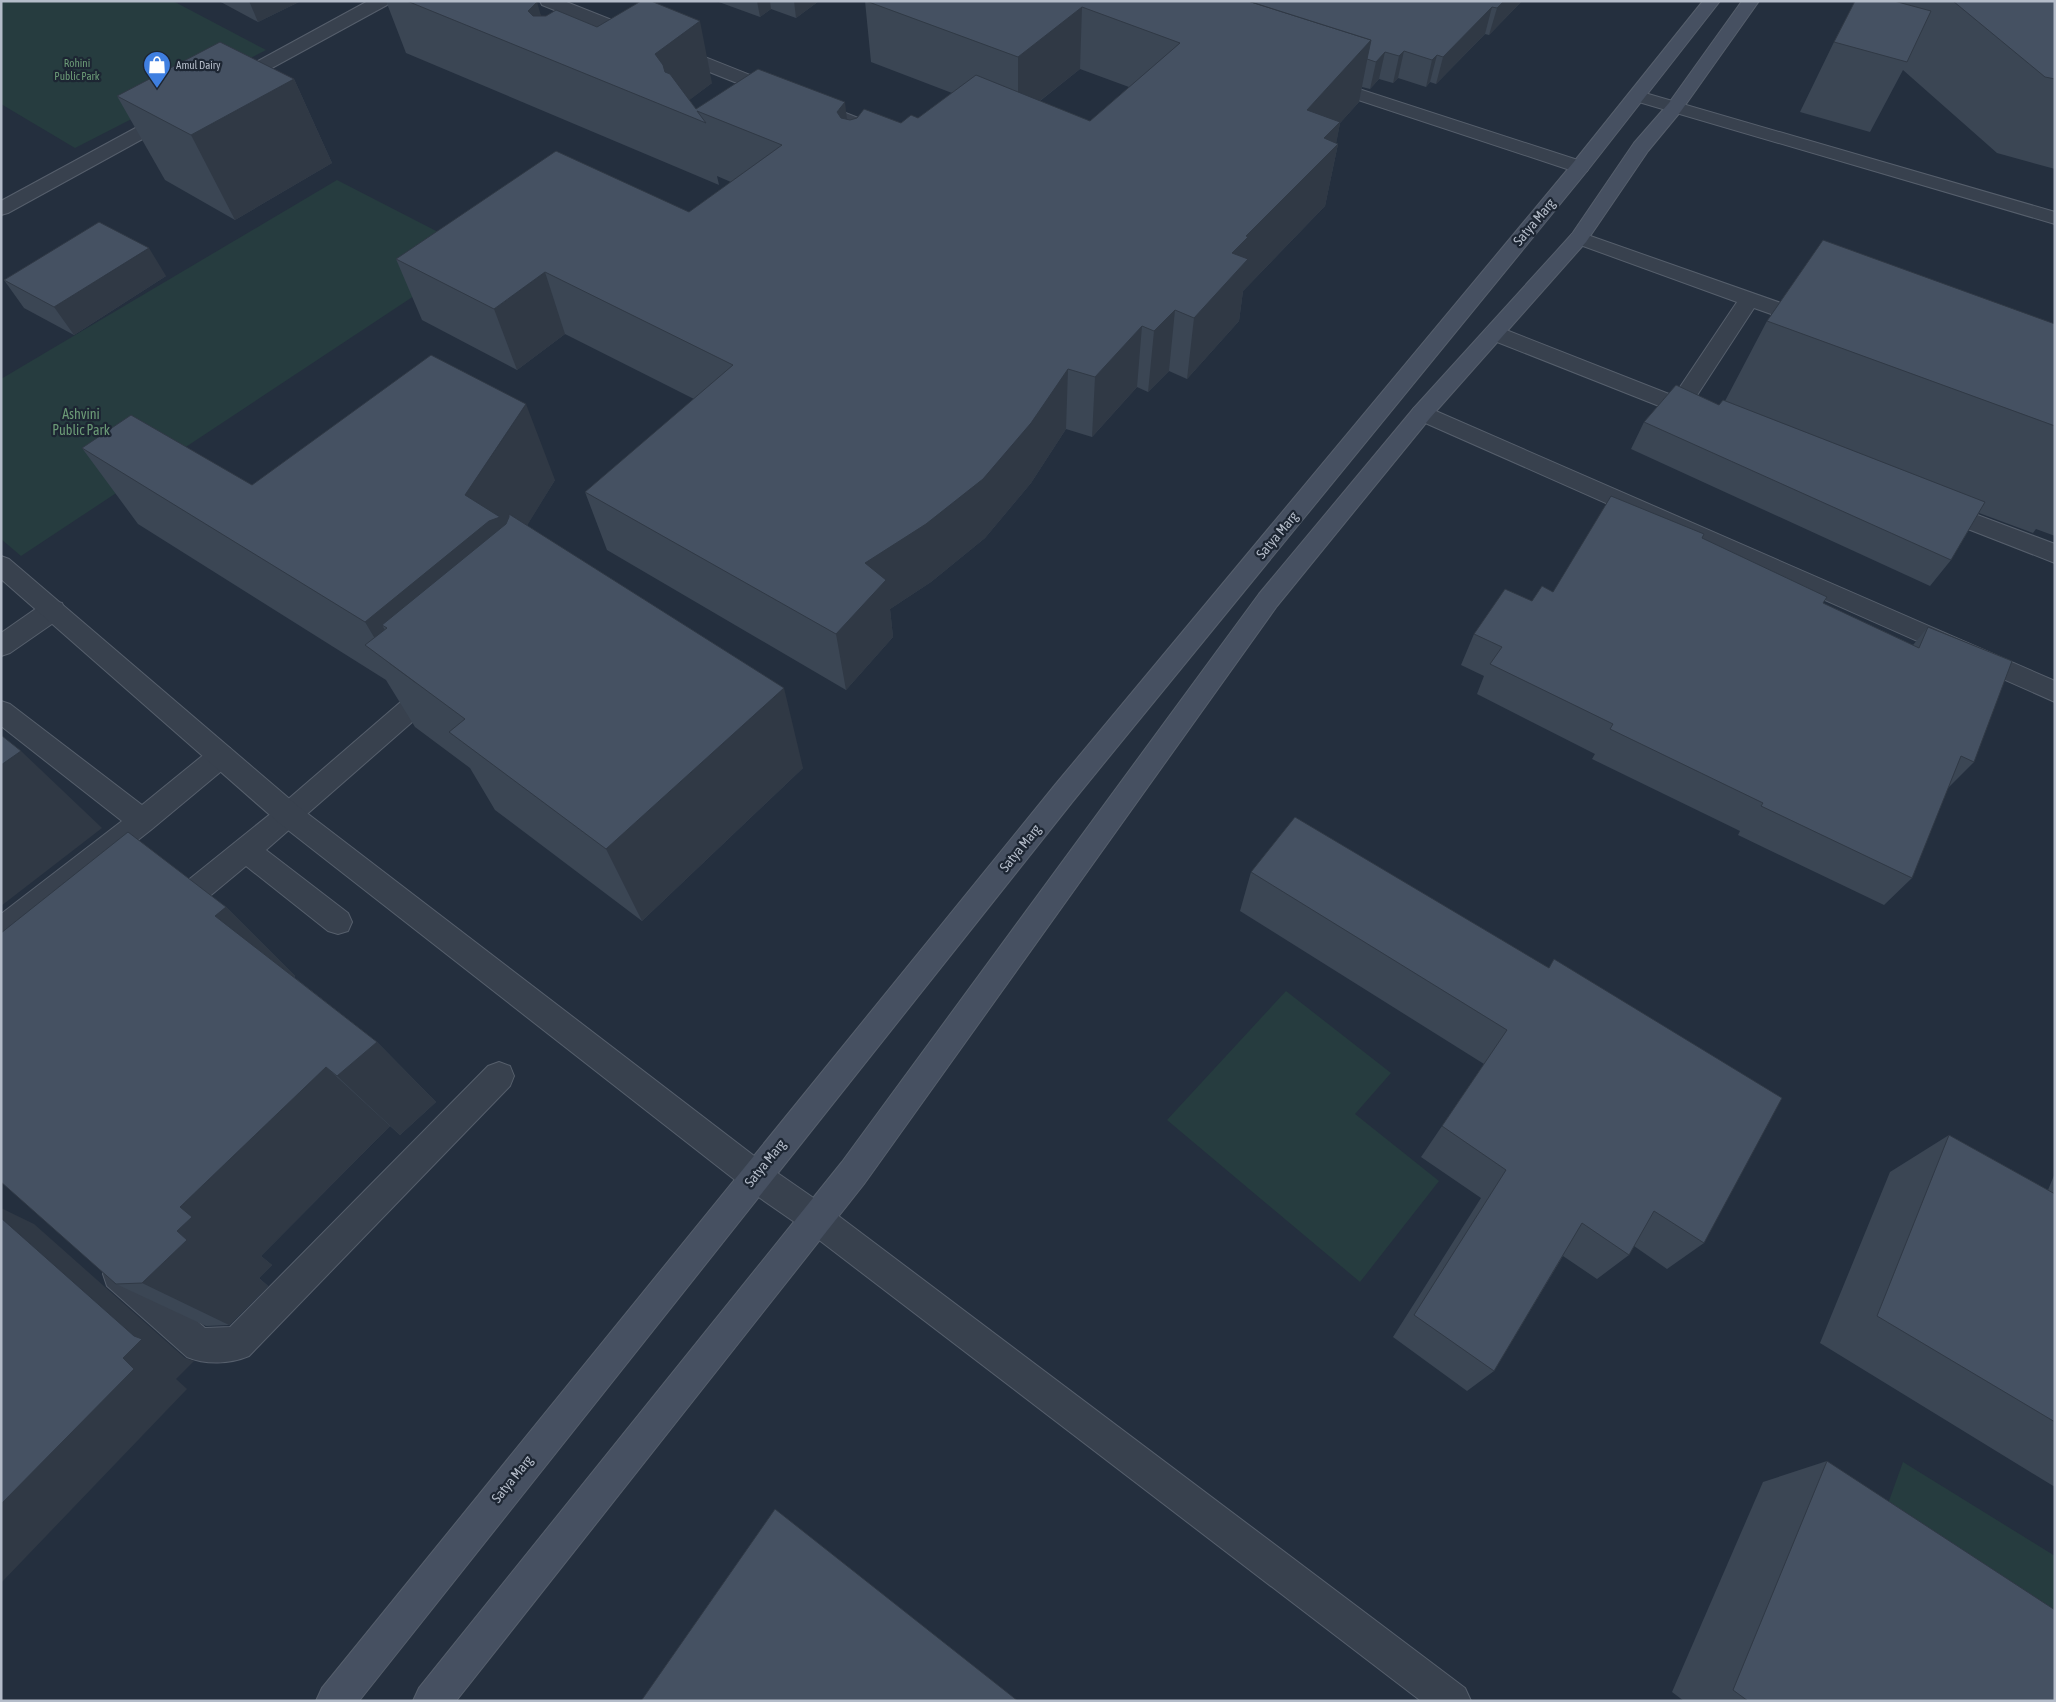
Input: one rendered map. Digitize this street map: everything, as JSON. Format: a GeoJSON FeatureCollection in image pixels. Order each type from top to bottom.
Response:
{"type":"FeatureCollection","features":[{"type":"Feature","properties":{"kind":"main road","name":"Satya Marg"},"geometry":{"type":"LineString","coordinates":[[335,1701],[1064,793],[1580,167],[1712,1]]}},
{"type":"Feature","properties":{"kind":"main road"},"geometry":{"type":"LineString","coordinates":[[432,1701],[853,1173],[1268,600],[1422,413],[1579,238],[1641,148],[1675,107],[1751,1]]}},
{"type":"Feature","properties":{"kind":"street"},"geometry":{"type":"LineString","coordinates":[[218,90],[381,1]]}},
{"type":"Feature","properties":{"kind":"street"},"geometry":{"type":"LineString","coordinates":[[548,1],[624,31],[746,87],[886,136],[874,151]]}},
{"type":"Feature","properties":{"kind":"street"},"geometry":{"type":"LineString","coordinates":[[607,42],[624,31]]}},
{"type":"Feature","properties":{"kind":"street"},"geometry":{"type":"LineString","coordinates":[[1306,76],[1580,167]]}},
{"type":"Feature","properties":{"kind":"street"},"geometry":{"type":"LineString","coordinates":[[1638,96],[2055,218]]}},
{"type":"Feature","properties":{"kind":"street"},"geometry":{"type":"LineString","coordinates":[[1,209],[183,109]]}},
{"type":"Feature","properties":{"kind":"street"},"geometry":{"type":"LineString","coordinates":[[1579,238],[1833,329]]}},
{"type":"Feature","properties":{"kind":"street"},"geometry":{"type":"LineString","coordinates":[[1679,406],[1749,298]]}},
{"type":"Feature","properties":{"kind":"street"},"geometry":{"type":"LineString","coordinates":[[1494,333],[1716,420]]}},
{"type":"Feature","properties":{"kind":"street"},"geometry":{"type":"LineString","coordinates":[[1422,413],[2055,692]]}},
{"type":"Feature","properties":{"kind":"street"},"geometry":{"type":"LineString","coordinates":[[1917,500],[2055,554]]}},
{"type":"Feature","properties":{"kind":"street"},"geometry":{"type":"LineString","coordinates":[[1,565],[289,815],[755,1176],[817,1219],[1452,1701]]}},
{"type":"Feature","properties":{"kind":"street"},"geometry":{"type":"LineString","coordinates":[[1,646],[53,610]]}},
{"type":"Feature","properties":{"kind":"street"},"geometry":{"type":"LineString","coordinates":[[149,930],[289,815],[452,673]]}},
{"type":"Feature","properties":{"kind":"street"},"geometry":{"type":"LineString","coordinates":[[1,711],[142,821]]}},
{"type":"Feature","properties":{"kind":"street"},"geometry":{"type":"LineString","coordinates":[[1,932],[221,756]]}},
{"type":"Feature","properties":{"kind":"street"},"geometry":{"type":"LineString","coordinates":[[245,850],[338,922]]}},
{"type":"Feature","properties":{"kind":"street"},"geometry":{"type":"LineString","coordinates":[[97,1254],[199,1345],[237,1344],[499,1076]]}},
{"type":"Feature","properties":{"kind":"green space","name":"Rohini Public Park"},"geometry":{"type":"Polygon","coordinates":[[[1,1],[173,1],[266,50],[75,148],[1,104],[1,1]]]}},
{"type":"Feature","properties":{"kind":"green space","name":"Ashvini Public Park"},"geometry":{"type":"Polygon","coordinates":[[[337,180],[479,253],[21,556],[1,539],[1,379],[337,180]]]}},
{"type":"Feature","properties":{"kind":"green space"},"geometry":{"type":"Polygon","coordinates":[[[1286,991],[1391,1073],[1355,1114],[1439,1181],[1360,1282],[1167,1120],[1286,991]]]}},
{"type":"Feature","properties":{"kind":"green space"},"geometry":{"type":"Polygon","coordinates":[[[1903,1462],[2055,1556],[2055,1652],[1876,1537],[1903,1462]]]}},
{"type":"Feature","properties":{"kind":"building"},"geometry":{"type":"Polygon","coordinates":[[[407,1],[534,1],[537,2],[528,11],[533,16],[546,16],[556,10],[597,27],[641,1],[651,1],[700,21],[655,54],[663,65],[665,72],[670,74],[696,109],[758,69],[845,102],[837,112],[841,118],[850,120],[857,118],[864,109],[901,123],[911,115],[918,118],[976,75],[1090,121],[1180,43],[1082,7],[1018,57],[866,1],[1248,1],[1371,40],[1307,110],[1340,122],[1324,138],[1338,144],[1246,236],[1248,237],[1232,253],[1248,259],[1194,318],[1175,310],[1154,331],[1142,326],[1095,377],[1068,369],[1031,423],[983,479],[926,524],[865,563],[886,580],[836,634],[585,492],[733,365],[545,272],[494,309],[396,259],[556,151],[689,212],[782,145],[697,111],[706,123],[407,1]]]}},
{"type":"Feature","properties":{"kind":"building"},"geometry":{"type":"Polygon","coordinates":[[[1248,1],[1504,1],[1497,8],[1492,7],[1443,57],[1437,55],[1432,60],[1404,51],[1399,56],[1385,52],[1376,62],[1367,59],[1371,40],[1248,1]]]}},
{"type":"Feature","properties":{"kind":"building"},"geometry":{"type":"Polygon","coordinates":[[[1855,1],[1894,1],[1931,11],[1907,62],[1834,42],[1855,1]]]}},
{"type":"Feature","properties":{"kind":"building"},"geometry":{"type":"Polygon","coordinates":[[[1953,1],[2055,1],[2055,79],[2045,77],[1953,1]]]}},
{"type":"Feature","properties":{"kind":"building"},"geometry":{"type":"Polygon","coordinates":[[[220,42],[294,79],[191,135],[117,96],[220,42]]]}},
{"type":"Feature","properties":{"kind":"building"},"geometry":{"type":"Polygon","coordinates":[[[99,222],[149,248],[54,307],[4,280],[99,222]]]}},
{"type":"Feature","properties":{"kind":"building"},"geometry":{"type":"Polygon","coordinates":[[[1823,240],[2055,324],[2055,426],[1767,321],[1823,240]]]}},
{"type":"Feature","properties":{"kind":"building"},"geometry":{"type":"Polygon","coordinates":[[[431,355],[526,404],[465,495],[500,517],[489,521],[365,622],[82,448],[131,415],[252,485],[431,355]]]}},
{"type":"Feature","properties":{"kind":"building"},"geometry":{"type":"Polygon","coordinates":[[[1676,385],[1719,405],[1723,400],[1985,502],[1951,560],[1644,422],[1676,385]]]}},
{"type":"Feature","properties":{"kind":"building"},"geometry":{"type":"Polygon","coordinates":[[[1611,496],[1704,534],[1702,538],[1827,597],[1823,603],[1919,648],[1928,627],[2012,661],[1974,762],[1961,756],[1912,878],[1761,806],[1763,803],[1610,729],[1613,724],[1490,664],[1502,647],[1474,634],[1505,589],[1532,601],[1542,586],[1553,592],[1611,496]]]}},
{"type":"Feature","properties":{"kind":"building"},"geometry":{"type":"Polygon","coordinates":[[[509,514],[784,688],[606,849],[449,732],[465,719],[365,645],[387,628],[382,625],[506,524],[509,514]]]}},
{"type":"Feature","properties":{"kind":"building"},"geometry":{"type":"Polygon","coordinates":[[[1,735],[21,751],[1,765],[1,735]]]}},
{"type":"Feature","properties":{"kind":"building"},"geometry":{"type":"Polygon","coordinates":[[[1295,817],[1549,968],[1554,959],[1782,1098],[1704,1243],[1654,1211],[1629,1255],[1582,1223],[1494,1371],[1414,1315],[1506,1170],[1442,1126],[1507,1030],[1251,872],[1295,817]]]}},
{"type":"Feature","properties":{"kind":"building"},"geometry":{"type":"Polygon","coordinates":[[[128,832],[226,907],[215,916],[377,1042],[337,1076],[326,1067],[180,1207],[192,1217],[177,1231],[187,1240],[142,1283],[116,1284],[1,1182],[1,933],[128,832]]]}},
{"type":"Feature","properties":{"kind":"building"},"geometry":{"type":"Polygon","coordinates":[[[1949,1135],[2055,1194],[2055,1422],[1877,1316],[1949,1135]]]}},
{"type":"Feature","properties":{"kind":"building"},"geometry":{"type":"Polygon","coordinates":[[[1,1218],[134,1336],[142,1339],[123,1358],[134,1369],[1,1504],[1,1218]]]}},
{"type":"Feature","properties":{"kind":"building"},"geometry":{"type":"Polygon","coordinates":[[[1827,1461],[2055,1610],[2055,1701],[1748,1701],[1733,1690],[1827,1461]]]}},
{"type":"Feature","properties":{"kind":"building"},"geometry":{"type":"Polygon","coordinates":[[[775,1509],[1018,1701],[641,1701],[775,1509]]]}},
{"type":"Feature","properties":{"kind":"place","name":"Amul Dairy"},"geometry":{"type":"Point","coordinates":[157,89]}}]}
